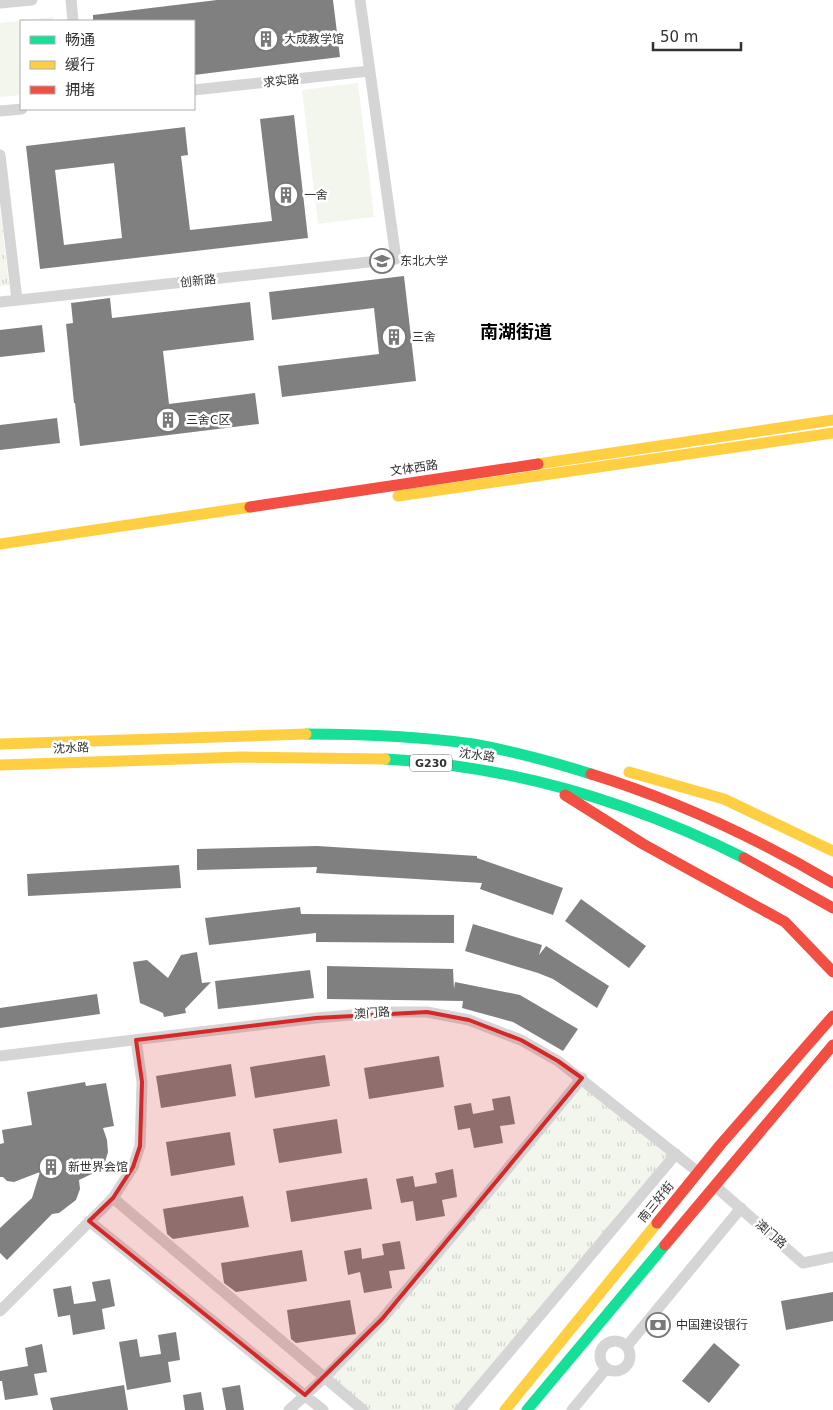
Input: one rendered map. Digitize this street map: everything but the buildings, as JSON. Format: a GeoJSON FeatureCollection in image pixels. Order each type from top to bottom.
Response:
{"type":"FeatureCollection","features":[{"type":"Feature","properties":{"kind":"main road","name":"文体西路"},"geometry":{"type":"LineString","coordinates":[[0,544],[833,420]]}},
{"type":"Feature","properties":{"kind":"main road","name":"文体西路"},"geometry":{"type":"LineString","coordinates":[[0,554],[833,433]]}},
{"type":"Feature","properties":{"kind":"main road","name":"沈水路"},"geometry":{"type":"LineString","coordinates":[[0,744],[232,735],[335,734],[382,735],[465,743],[570,767],[656,795],[751,838],[804,865],[833,883]]}},
{"type":"Feature","properties":{"kind":"main road"},"geometry":{"type":"LineString","coordinates":[[506,751],[587,761]]}},
{"type":"Feature","properties":{"kind":"main road","name":"沈水路"},"geometry":{"type":"LineString","coordinates":[[0,765],[244,757],[353,758],[398,760],[507,774],[596,796],[676,825],[791,882],[833,908]]}},
{"type":"Feature","properties":{"kind":"main road"},"geometry":{"type":"LineString","coordinates":[[614,767],[724,799],[833,850]]}},
{"type":"Feature","properties":{"kind":"main road"},"geometry":{"type":"LineString","coordinates":[[548,784],[643,844],[785,922],[833,972]]}},
{"type":"Feature","properties":{"kind":"main road","name":"南三好街"},"geometry":{"type":"LineString","coordinates":[[505,1410],[698,1172],[833,1016]]}},
{"type":"Feature","properties":{"kind":"main road"},"geometry":{"type":"LineString","coordinates":[[528,1410],[833,1045]]}},
{"type":"Feature","properties":{"kind":"street"},"geometry":{"type":"LineString","coordinates":[[0,3],[32,0]]}},
{"type":"Feature","properties":{"kind":"street"},"geometry":{"type":"LineString","coordinates":[[71,0],[73,20]]}},
{"type":"Feature","properties":{"kind":"street"},"geometry":{"type":"LineString","coordinates":[[360,0],[369,71]]}},
{"type":"Feature","properties":{"kind":"street","name":"求实路"},"geometry":{"type":"LineString","coordinates":[[195,90],[369,71]]}},
{"type":"Feature","properties":{"kind":"street","name":"创新路"},"geometry":{"type":"LineString","coordinates":[[0,302],[396,259],[369,71]]}},
{"type":"Feature","properties":{"kind":"street"},"geometry":{"type":"LineString","coordinates":[[0,111],[20,109]]}},
{"type":"Feature","properties":{"kind":"street"},"geometry":{"type":"LineString","coordinates":[[0,155],[17,300]]}},
{"type":"Feature","properties":{"kind":"street","name":"澳门路"},"geometry":{"type":"LineString","coordinates":[[0,1056],[316,1018],[386,1012],[427,1012],[469,1020],[521,1040],[558,1061],[582,1078],[698,1172]]}},
{"type":"Feature","properties":{"kind":"street"},"geometry":{"type":"LineString","coordinates":[[0,1311],[113,1198],[133,1167],[140,1146],[142,1082],[136,1040]]}},
{"type":"Feature","properties":{"kind":"street"},"geometry":{"type":"LineString","coordinates":[[289,1410],[325,1377],[382,1318],[465,1221],[582,1078]]}},
{"type":"Feature","properties":{"kind":"street"},"geometry":{"type":"LineString","coordinates":[[460,1410],[676,1154]]}},
{"type":"Feature","properties":{"kind":"street","name":"澳门路"},"geometry":{"type":"LineString","coordinates":[[715,1186],[803,1263],[833,1257]]}},
{"type":"Feature","properties":{"kind":"street"},"geometry":{"type":"LineString","coordinates":[[113,1198],[363,1410]]}},
{"type":"Feature","properties":{"kind":"street"},"geometry":{"type":"LineString","coordinates":[[627,1346],[741,1208]]}},
{"type":"Feature","properties":{"kind":"street"},"geometry":{"type":"LineString","coordinates":[[89,1221],[323,1410]]}},
{"type":"Feature","properties":{"kind":"street"},"geometry":{"type":"LineString","coordinates":[[612,1341],[622,1342],[627,1346],[631,1356],[626,1367],[617,1372],[606,1369],[600,1357],[602,1347],[612,1341]]}},
{"type":"Feature","properties":{"kind":"street"},"geometry":{"type":"LineString","coordinates":[[572,1410],[606,1369]]}},
{"type":"Feature","properties":{"kind":"highlighted area"},"geometry":{"type":"Polygon","coordinates":[[[427,1012],[469,1020],[521,1040],[558,1061],[582,1078],[382,1319],[305,1395],[89,1221],[113,1198],[133,1167],[140,1146],[142,1082],[136,1040],[316,1018],[427,1012]]]}},
{"type":"Feature","properties":{"kind":"green space"},"geometry":{"type":"Polygon","coordinates":[[[53,17],[53,20],[26,20],[53,17]]]}},
{"type":"Feature","properties":{"kind":"green space"},"geometry":{"type":"Polygon","coordinates":[[[20,21],[20,95],[0,97],[0,23],[20,21]]]}},
{"type":"Feature","properties":{"kind":"green space"},"geometry":{"type":"Polygon","coordinates":[[[358,83],[374,217],[318,224],[302,90],[358,83]]]}},
{"type":"Feature","properties":{"kind":"green space"},"geometry":{"type":"Polygon","coordinates":[[[0,209],[9,285],[0,286],[0,209]]]}},
{"type":"Feature","properties":{"kind":"green space"},"geometry":{"type":"Polygon","coordinates":[[[582,1078],[676,1154],[460,1410],[363,1410],[325,1377],[382,1319],[582,1078]]]}},
{"type":"Feature","properties":{"kind":"traffic: fast"},"geometry":{"type":"LineString","coordinates":[[306,734],[390,736],[473,744],[533,757],[591,774]]}},
{"type":"Feature","properties":{"kind":"traffic: fast"},"geometry":{"type":"LineString","coordinates":[[385,759],[479,769],[525,778],[570,790],[658,819],[744,858]]}},
{"type":"Feature","properties":{"kind":"traffic: fast"},"geometry":{"type":"LineString","coordinates":[[527,1410],[665,1245]]}},
{"type":"Feature","properties":{"kind":"traffic: slow"},"geometry":{"type":"LineString","coordinates":[[538,464],[833,420]]}},
{"type":"Feature","properties":{"kind":"traffic: slow"},"geometry":{"type":"LineString","coordinates":[[398,496],[833,433]]}},
{"type":"Feature","properties":{"kind":"traffic: slow"},"geometry":{"type":"LineString","coordinates":[[0,544],[250,507]]}},
{"type":"Feature","properties":{"kind":"traffic: slow"},"geometry":{"type":"LineString","coordinates":[[0,744],[306,734]]}},
{"type":"Feature","properties":{"kind":"traffic: slow"},"geometry":{"type":"LineString","coordinates":[[0,765],[242,757],[385,759]]}},
{"type":"Feature","properties":{"kind":"traffic: slow"},"geometry":{"type":"LineString","coordinates":[[629,772],[724,799],[833,851]]}},
{"type":"Feature","properties":{"kind":"traffic: slow"},"geometry":{"type":"LineString","coordinates":[[505,1410],[657,1223]]}},
{"type":"Feature","properties":{"kind":"traffic: jam"},"geometry":{"type":"LineString","coordinates":[[250,507],[538,464]]}},
{"type":"Feature","properties":{"kind":"traffic: jam"},"geometry":{"type":"LineString","coordinates":[[591,774],[623,784],[715,821],[804,866],[833,883]]}},
{"type":"Feature","properties":{"kind":"traffic: jam"},"geometry":{"type":"LineString","coordinates":[[565,795],[643,844],[785,922],[833,972]]}},
{"type":"Feature","properties":{"kind":"traffic: jam"},"geometry":{"type":"LineString","coordinates":[[744,858],[833,908]]}},
{"type":"Feature","properties":{"kind":"traffic: jam"},"geometry":{"type":"LineString","coordinates":[[657,1223],[721,1144],[833,1016]]}},
{"type":"Feature","properties":{"kind":"traffic: jam"},"geometry":{"type":"LineString","coordinates":[[665,1245],[833,1045]]}},
{"type":"Feature","properties":{"kind":"place","name":"大成教学馆"},"geometry":{"type":"Point","coordinates":[266,39]}},
{"type":"Feature","properties":{"kind":"place","name":"一舍"},"geometry":{"type":"Point","coordinates":[286,195]}},
{"type":"Feature","properties":{"kind":"place","name":"东北大学"},"geometry":{"type":"Point","coordinates":[382,261]}},
{"type":"Feature","properties":{"kind":"place","name":"三舍"},"geometry":{"type":"Point","coordinates":[394,337]}},
{"type":"Feature","properties":{"kind":"place","name":"三舍C区"},"geometry":{"type":"Point","coordinates":[168,420]}},
{"type":"Feature","properties":{"kind":"place","name":"新世界会馆"},"geometry":{"type":"Point","coordinates":[51,1167]}},
{"type":"Feature","properties":{"kind":"place","name":"中国建设银行"},"geometry":{"type":"Point","coordinates":[658,1325]}},
{"type":"Feature","properties":{"kind":"district","name":"南湖街道"},"geometry":{"type":"Point","coordinates":[516,332]}}]}
